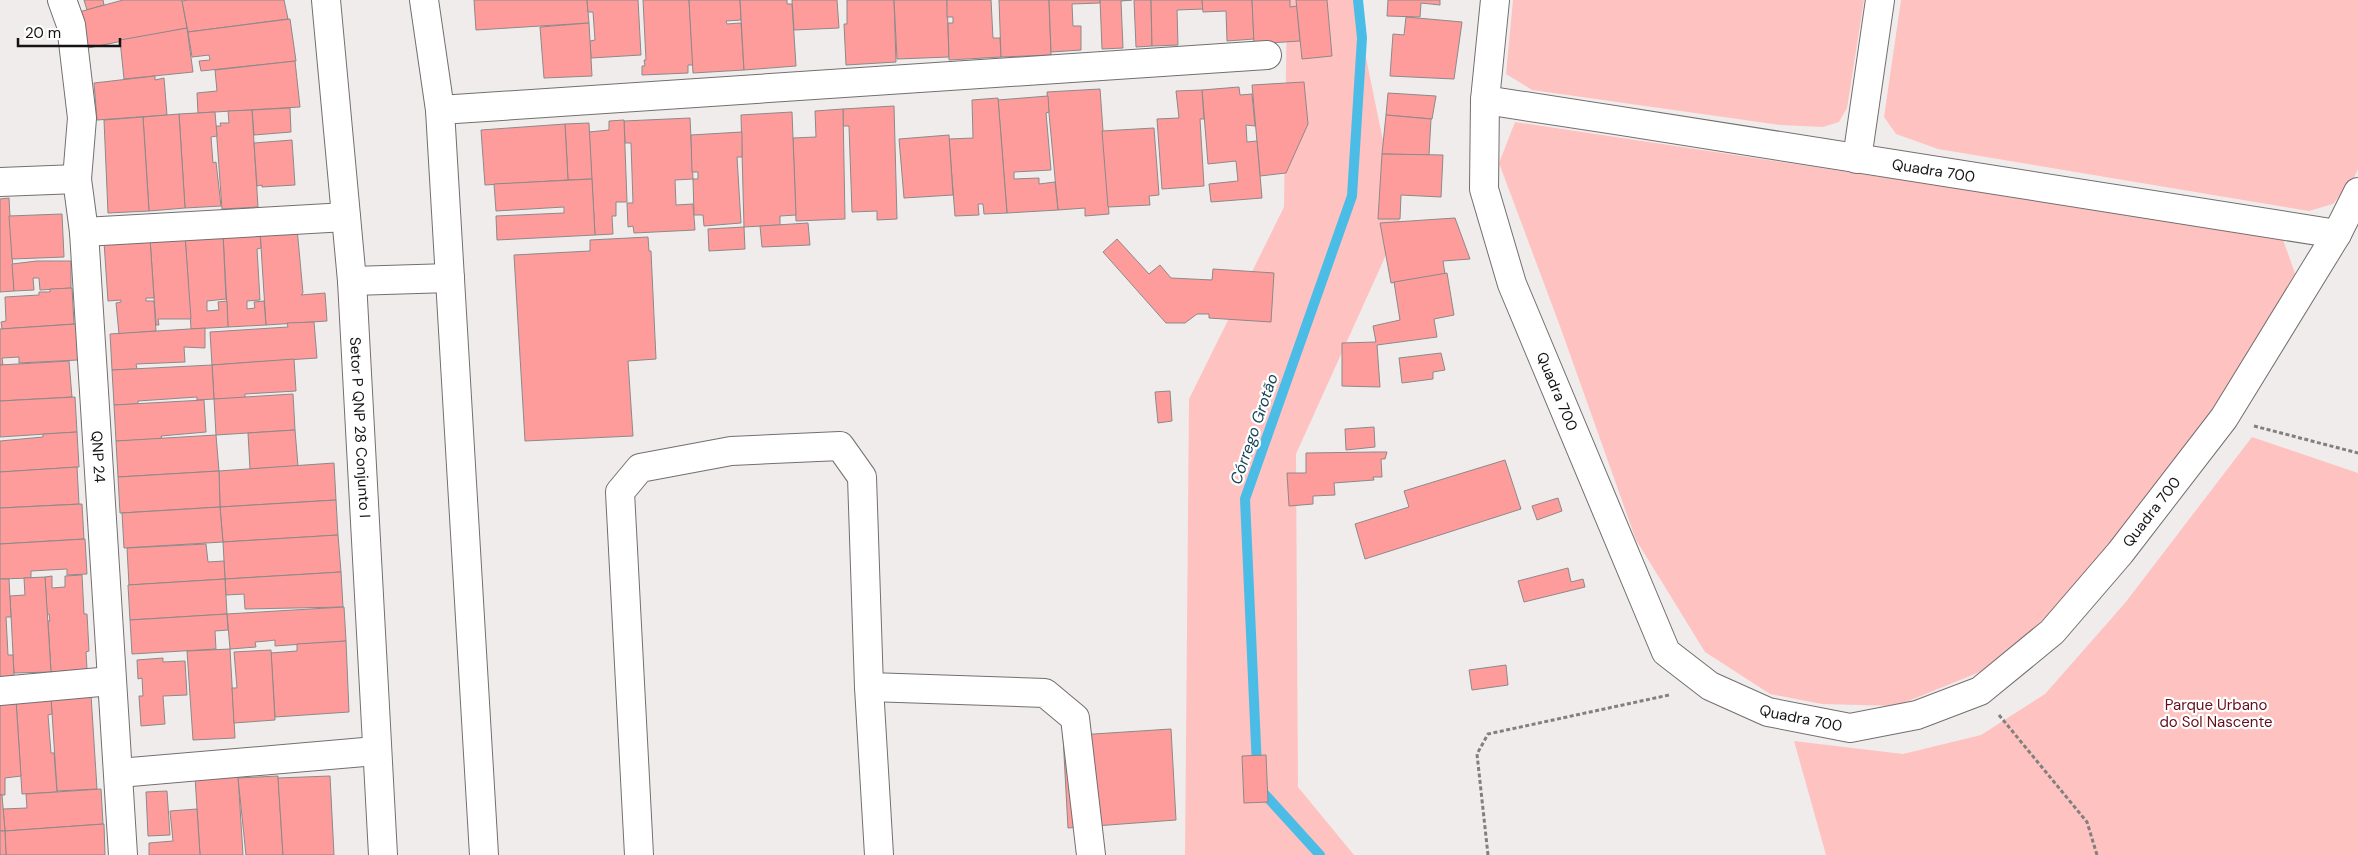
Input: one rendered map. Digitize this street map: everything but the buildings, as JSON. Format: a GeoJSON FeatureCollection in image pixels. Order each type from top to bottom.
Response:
{"type":"FeatureCollection","features":[{"type":"Feature","properties":{"kind":"street","name":"QNP 24"},"geometry":{"type":"LineString","coordinates":[[62,0],[71,25],[82,118],[77,179],[84,232],[105,565],[110,681],[119,773],[123,855]]}},
{"type":"Feature","properties":{"kind":"street","name":"Setor P QNP 28 Conjunto I"},"geometry":{"type":"LineString","coordinates":[[326,0],[352,281],[383,855]]}},
{"type":"Feature","properties":{"kind":"street"},"geometry":{"type":"LineString","coordinates":[[424,0],[440,110],[484,855]]}},
{"type":"Feature","properties":{"kind":"street","name":"Quadra 700"},"geometry":{"type":"LineString","coordinates":[[1495,0],[1485,100],[1484,189],[1512,284],[1666,652],[1710,686],[1768,712],[1850,728],[1917,715],[1980,692],[2052,632],[2120,553],[2224,418],[2337,234],[2358,192]]}},
{"type":"Feature","properties":{"kind":"street"},"geometry":{"type":"LineString","coordinates":[[1857,159],[1880,0]]}},
{"type":"Feature","properties":{"kind":"street"},"geometry":{"type":"LineString","coordinates":[[440,110],[1267,55]]}},
{"type":"Feature","properties":{"kind":"street","name":"Quadra 700"},"geometry":{"type":"LineString","coordinates":[[1485,100],[2337,234]]}},
{"type":"Feature","properties":{"kind":"street"},"geometry":{"type":"LineString","coordinates":[[0,182],[77,179]]}},
{"type":"Feature","properties":{"kind":"street"},"geometry":{"type":"LineString","coordinates":[[84,232],[346,217]]}},
{"type":"Feature","properties":{"kind":"street"},"geometry":{"type":"LineString","coordinates":[[352,281],[450,278]]}},
{"type":"Feature","properties":{"kind":"street"},"geometry":{"type":"LineString","coordinates":[[639,855],[620,492],[640,468],[732,451],[840,446],[862,478],[869,687],[879,855]]}},
{"type":"Feature","properties":{"kind":"street"},"geometry":{"type":"LineString","coordinates":[[0,691],[110,681]]}},
{"type":"Feature","properties":{"kind":"street"},"geometry":{"type":"LineString","coordinates":[[869,687],[1045,693],[1075,718],[1092,855]]}},
{"type":"Feature","properties":{"kind":"street"},"geometry":{"type":"LineString","coordinates":[[119,773],[376,751]]}},
{"type":"Feature","properties":{"kind":"path"},"geometry":{"type":"LineString","coordinates":[[2224,418],[2358,453]]}},
{"type":"Feature","properties":{"kind":"path"},"geometry":{"type":"LineString","coordinates":[[1488,855],[1477,754],[1488,734],[1710,686]]}},
{"type":"Feature","properties":{"kind":"path"},"geometry":{"type":"LineString","coordinates":[[1980,692],[2087,822],[2097,855]]}},
{"type":"Feature","properties":{"kind":"green space"},"geometry":{"type":"Polygon","coordinates":[[[1287,0],[1362,0],[1362,38],[1400,224],[1296,454],[1298,787],[1354,855],[1185,855],[1189,399],[1284,207],[1287,0]]]}},
{"type":"Feature","properties":{"kind":"green space"},"geometry":{"type":"Polygon","coordinates":[[[1513,0],[1864,0],[1847,108],[1839,122],[1823,127],[1780,125],[1532,90],[1506,74],[1513,0]]]}},
{"type":"Feature","properties":{"kind":"green space"},"geometry":{"type":"Polygon","coordinates":[[[1901,0],[2358,0],[2358,169],[2354,178],[2333,204],[2309,211],[1938,149],[1896,134],[1884,117],[1901,0]]]}},
{"type":"Feature","properties":{"kind":"green space"},"geometry":{"type":"Polygon","coordinates":[[[1515,122],[2282,237],[2296,276],[2219,405],[2095,571],[1992,667],[1896,706],[1822,704],[1770,694],[1705,652],[1636,540],[1561,329],[1499,163],[1515,122]]]}},
{"type":"Feature","properties":{"kind":"green space","name":"Parque Urbano do Sol Nascente"},"geometry":{"type":"Polygon","coordinates":[[[2252,437],[2358,473],[2358,855],[1826,855],[1794,741],[1903,754],[1981,735],[2045,694],[2125,603],[2252,437]]]}},
{"type":"Feature","properties":{"kind":"waterway","name":"Córrego Grotão"},"geometry":{"type":"LineString","coordinates":[[1257,768],[1245,499],[1352,196],[1362,38],[1358,0]]}},
{"type":"Feature","properties":{"kind":"waterway","name":"Córrego Grotão"},"geometry":{"type":"LineString","coordinates":[[1260,789],[1320,855]]}}]}
